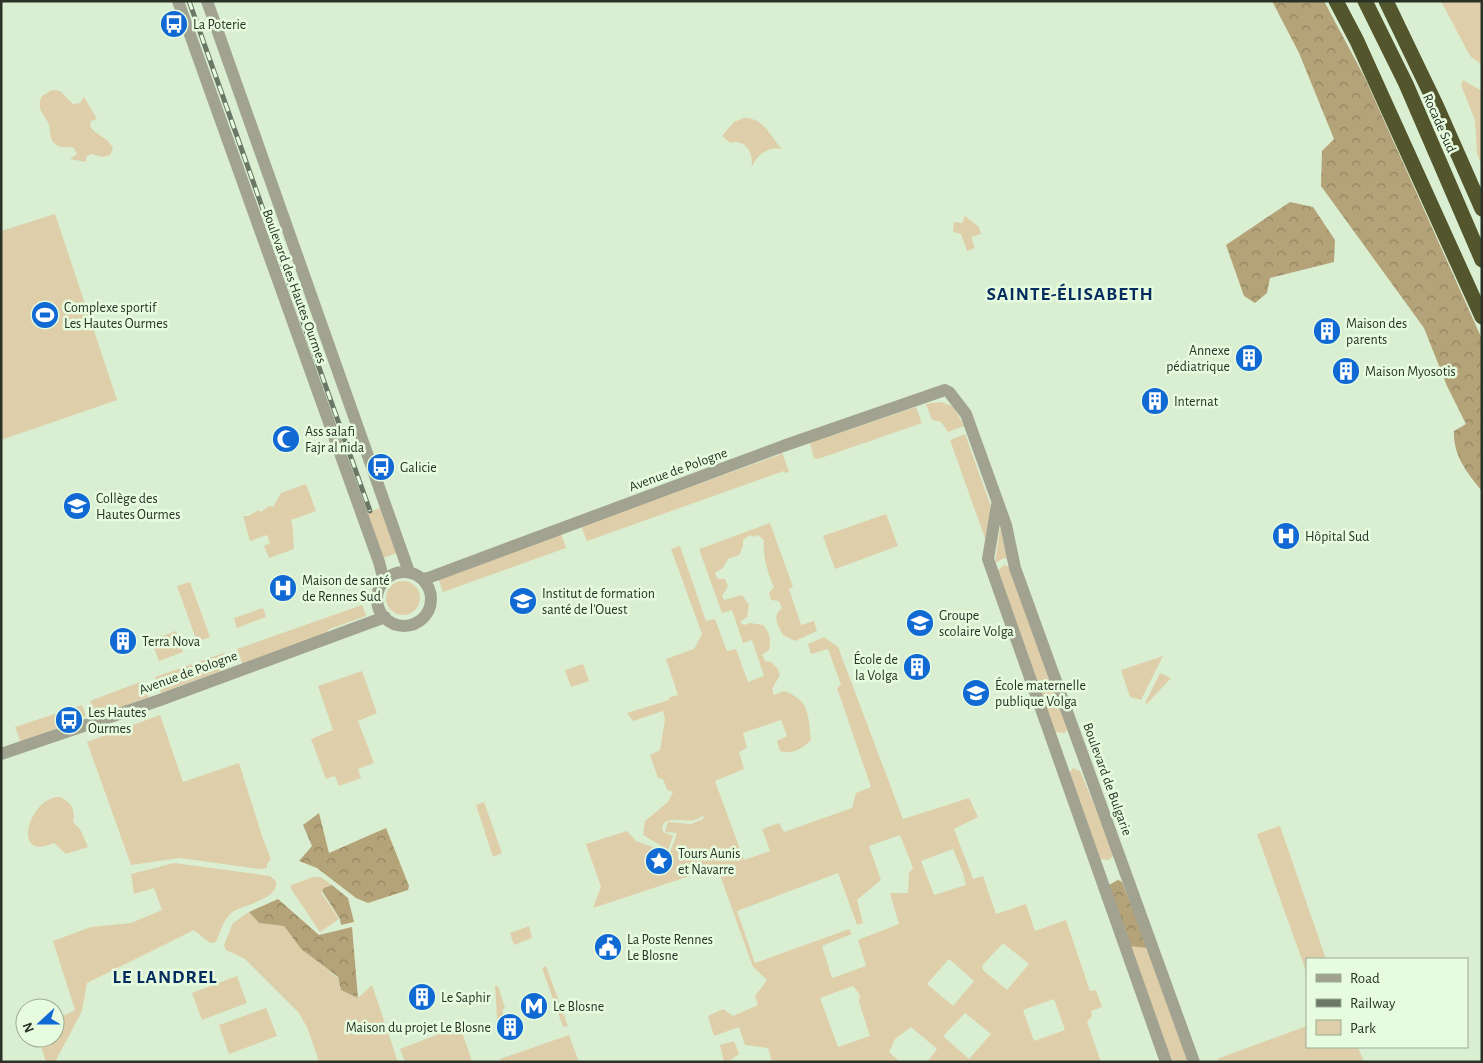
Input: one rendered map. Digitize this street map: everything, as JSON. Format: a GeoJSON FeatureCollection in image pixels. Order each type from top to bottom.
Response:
{"type":"FeatureCollection","features":[{"type":"Feature","properties":{"kind":"highway"},"geometry":{"type":"LineString","coordinates":[[1336,1],[1361,50],[1482,317]]}},
{"type":"Feature","properties":{"kind":"highway","name":"Rocade Sud"},"geometry":{"type":"LineString","coordinates":[[1365,1],[1406,84],[1482,260]]}},
{"type":"Feature","properties":{"kind":"highway","name":"Rocade Sud"},"geometry":{"type":"LineString","coordinates":[[1386,1],[1437,107],[1482,209]]}},
{"type":"Feature","properties":{"kind":"street","name":"Boulevard des Hautes Ourmes"},"geometry":{"type":"LineString","coordinates":[[178,1],[384,581]]}},
{"type":"Feature","properties":{"kind":"street","name":"Boulevard des Hautes Ourmes"},"geometry":{"type":"LineString","coordinates":[[207,1],[409,572]]}},
{"type":"Feature","properties":{"kind":"street","name":"Boulevard de Bulgarie"},"geometry":{"type":"LineString","coordinates":[[945,390],[953,394],[966,414],[997,505],[1006,525],[1015,568],[1194,1062]]}},
{"type":"Feature","properties":{"kind":"street","name":"Avenue de Pologne"},"geometry":{"type":"LineString","coordinates":[[422,579],[774,450],[945,390]]}},
{"type":"Feature","properties":{"kind":"street","name":"Boulevard de Bulgarie"},"geometry":{"type":"LineString","coordinates":[[997,505],[988,558],[1166,1062]]}},
{"type":"Feature","properties":{"kind":"street"},"geometry":{"type":"LineString","coordinates":[[409,572],[422,579],[430,596],[429,608],[422,618],[405,625],[391,622],[385,617],[378,606],[377,599],[384,581],[395,573],[409,572]]}},
{"type":"Feature","properties":{"kind":"street","name":"Avenue de Pologne"},"geometry":{"type":"LineString","coordinates":[[1,754],[160,700],[385,617]]}},
{"type":"Feature","properties":{"kind":"green space"},"geometry":{"type":"Polygon","coordinates":[[[1272,1],[1324,1],[1365,78],[1482,339],[1482,491],[1458,456],[1454,431],[1466,424],[1447,386],[1424,328],[1321,186],[1322,151],[1334,139],[1299,53],[1272,1]]]}},
{"type":"Feature","properties":{"kind":"green space"},"geometry":{"type":"Polygon","coordinates":[[[1441,1],[1482,1],[1482,65],[1470,56],[1441,1]]]}},
{"type":"Feature","properties":{"kind":"green space"},"geometry":{"type":"Polygon","coordinates":[[[1463,80],[1482,91],[1482,166],[1477,154],[1475,120],[1461,85],[1463,80]]]}},
{"type":"Feature","properties":{"kind":"green space"},"geometry":{"type":"Polygon","coordinates":[[[52,90],[60,91],[73,104],[80,103],[84,97],[97,119],[91,121],[90,126],[111,145],[113,149],[110,155],[103,157],[91,154],[86,157],[86,162],[70,159],[77,154],[74,148],[60,146],[53,142],[49,125],[40,108],[42,96],[52,90]]]}},
{"type":"Feature","properties":{"kind":"green space"},"geometry":{"type":"Polygon","coordinates":[[[744,118],[762,124],[782,149],[767,150],[759,156],[751,169],[752,158],[745,145],[736,142],[730,143],[722,136],[734,122],[744,118]]]}},
{"type":"Feature","properties":{"kind":"green space"},"geometry":{"type":"Polygon","coordinates":[[[1290,202],[1313,207],[1335,240],[1334,262],[1270,278],[1267,293],[1255,303],[1244,296],[1226,245],[1290,202]]]}},
{"type":"Feature","properties":{"kind":"green space","name":"Complexe sportif Les Hautes Ourmes"},"geometry":{"type":"Polygon","coordinates":[[[55,214],[117,400],[1,440],[1,231],[55,214]]]}},
{"type":"Feature","properties":{"kind":"green space"},"geometry":{"type":"Polygon","coordinates":[[[965,216],[979,227],[981,234],[971,237],[975,248],[967,251],[961,234],[953,232],[954,222],[962,223],[965,216]]]}},
{"type":"Feature","properties":{"kind":"green space"},"geometry":{"type":"Polygon","coordinates":[[[940,402],[953,406],[964,426],[948,432],[941,422],[932,420],[926,404],[940,402]]]}},
{"type":"Feature","properties":{"kind":"green space"},"geometry":{"type":"Polygon","coordinates":[[[916,407],[922,423],[818,459],[814,458],[810,443],[916,407]]]}},
{"type":"Feature","properties":{"kind":"green space"},"geometry":{"type":"Polygon","coordinates":[[[965,434],[994,515],[986,541],[950,440],[965,434]]]}},
{"type":"Feature","properties":{"kind":"green space"},"geometry":{"type":"Polygon","coordinates":[[[782,452],[789,472],[785,473],[784,471],[587,541],[581,526],[779,455],[782,452]]]}},
{"type":"Feature","properties":{"kind":"green space"},"geometry":{"type":"Polygon","coordinates":[[[306,484],[316,511],[291,520],[294,549],[269,558],[264,546],[270,543],[267,535],[250,541],[243,516],[248,516],[259,510],[260,512],[270,506],[273,507],[281,493],[306,484]]]}},
{"type":"Feature","properties":{"kind":"green space"},"geometry":{"type":"Polygon","coordinates":[[[380,508],[397,553],[381,559],[365,514],[380,508]]]}},
{"type":"Feature","properties":{"kind":"green space"},"geometry":{"type":"Polygon","coordinates":[[[886,514],[898,546],[835,569],[823,536],[886,514]]]}},
{"type":"Feature","properties":{"kind":"green space"},"geometry":{"type":"Polygon","coordinates":[[[770,523],[793,587],[789,589],[801,625],[814,621],[817,631],[795,641],[783,635],[776,617],[782,608],[779,601],[771,600],[769,593],[774,587],[766,564],[764,540],[758,535],[754,537],[750,535],[743,540],[743,546],[739,555],[728,559],[723,568],[715,573],[718,579],[725,579],[728,586],[722,596],[724,600],[742,595],[749,605],[747,617],[740,622],[744,625],[750,623],[763,625],[769,634],[769,650],[762,655],[765,661],[771,662],[777,668],[780,675],[772,689],[774,695],[784,691],[799,699],[808,716],[811,740],[797,750],[789,752],[780,751],[777,741],[787,736],[781,720],[743,733],[747,748],[739,752],[744,769],[715,781],[744,860],[770,851],[762,829],[779,823],[784,832],[852,808],[856,793],[871,787],[837,688],[841,685],[828,649],[811,654],[808,644],[824,637],[838,647],[903,819],[969,798],[978,817],[954,829],[973,879],[983,876],[996,914],[1026,904],[1035,931],[1066,920],[1090,991],[1096,990],[1102,1007],[1091,1011],[1092,1016],[1087,1022],[1101,1062],[927,1062],[937,1049],[911,1027],[895,1039],[889,1052],[900,1062],[772,1062],[768,1048],[745,1045],[739,1027],[714,1036],[708,1016],[723,1009],[733,1016],[758,1005],[755,996],[767,980],[753,967],[717,867],[593,908],[601,887],[586,844],[627,831],[636,841],[670,853],[677,833],[665,832],[668,822],[691,824],[703,819],[704,815],[689,821],[670,820],[665,822],[662,827],[663,832],[673,836],[668,850],[643,835],[645,821],[668,802],[673,792],[667,790],[663,779],[658,778],[650,755],[660,750],[665,719],[663,711],[633,721],[627,713],[669,700],[670,697],[678,695],[666,659],[694,649],[702,634],[671,549],[680,546],[706,621],[715,619],[727,651],[736,649],[748,682],[764,676],[752,640],[743,643],[732,610],[722,613],[699,549],[770,523]],[[900,835],[869,846],[881,880],[857,900],[863,923],[857,925],[838,873],[737,911],[755,963],[849,929],[852,934],[822,946],[832,978],[866,966],[858,940],[899,924],[890,893],[908,893],[909,873],[913,868],[900,835]],[[953,849],[921,861],[934,895],[966,885],[953,849]],[[1003,943],[982,966],[983,970],[1007,990],[1029,964],[1003,943]],[[949,959],[927,984],[953,1006],[974,981],[949,959]],[[853,986],[820,998],[838,1047],[870,1036],[859,1002],[860,995],[853,986]],[[1054,999],[1023,1010],[1034,1041],[1065,1030],[1054,999]],[[965,1013],[943,1036],[969,1059],[991,1034],[965,1013]]]}},
{"type":"Feature","properties":{"kind":"green space"},"geometry":{"type":"Polygon","coordinates":[[[1000,528],[1008,559],[1004,558],[995,563],[1000,528]]]}},
{"type":"Feature","properties":{"kind":"green space"},"geometry":{"type":"Polygon","coordinates":[[[561,533],[566,548],[443,592],[438,578],[561,533]]]}},
{"type":"Feature","properties":{"kind":"green space"},"geometry":{"type":"Polygon","coordinates":[[[1004,565],[1011,567],[1068,729],[1064,733],[1055,732],[998,570],[1004,565]]]}},
{"type":"Feature","properties":{"kind":"green space"},"geometry":{"type":"Polygon","coordinates":[[[403,581],[415,586],[420,598],[415,610],[403,615],[391,610],[386,598],[391,586],[403,581]]]}},
{"type":"Feature","properties":{"kind":"green space"},"geometry":{"type":"Polygon","coordinates":[[[190,582],[210,637],[197,642],[177,586],[190,582]]]}},
{"type":"Feature","properties":{"kind":"green space"},"geometry":{"type":"Polygon","coordinates":[[[362,605],[366,616],[327,630],[328,634],[243,665],[237,649],[362,605]]]}},
{"type":"Feature","properties":{"kind":"green space"},"geometry":{"type":"Polygon","coordinates":[[[263,608],[266,617],[237,628],[234,618],[263,608]]]}},
{"type":"Feature","properties":{"kind":"green space"},"geometry":{"type":"Polygon","coordinates":[[[176,631],[183,652],[159,661],[151,640],[176,631]]]}},
{"type":"Feature","properties":{"kind":"green space"},"geometry":{"type":"Polygon","coordinates":[[[224,653],[229,663],[226,669],[161,693],[155,677],[224,653]]]}},
{"type":"Feature","properties":{"kind":"green space"},"geometry":{"type":"Polygon","coordinates":[[[1163,656],[1141,700],[1130,697],[1121,670],[1163,656]]]}},
{"type":"Feature","properties":{"kind":"green space"},"geometry":{"type":"Polygon","coordinates":[[[583,664],[589,681],[571,687],[565,670],[583,664]]]}},
{"type":"Feature","properties":{"kind":"green space"},"geometry":{"type":"Polygon","coordinates":[[[362,671],[377,713],[358,721],[374,763],[358,769],[361,778],[339,786],[335,776],[326,779],[311,739],[333,730],[318,686],[362,671]]]}},
{"type":"Feature","properties":{"kind":"green space"},"geometry":{"type":"Polygon","coordinates":[[[1160,673],[1171,678],[1147,704],[1145,703],[1160,673]]]}},
{"type":"Feature","properties":{"kind":"green space"},"geometry":{"type":"Polygon","coordinates":[[[143,681],[149,697],[96,716],[90,701],[143,681]]]}},
{"type":"Feature","properties":{"kind":"green space"},"geometry":{"type":"Polygon","coordinates":[[[82,705],[86,716],[21,743],[15,727],[82,705]]]}},
{"type":"Feature","properties":{"kind":"green space"},"geometry":{"type":"Polygon","coordinates":[[[160,715],[183,782],[239,763],[271,859],[267,864],[267,868],[260,869],[180,858],[131,865],[87,742],[160,715]]]}},
{"type":"Feature","properties":{"kind":"green space"},"geometry":{"type":"Polygon","coordinates":[[[1073,768],[1080,771],[1108,837],[1113,856],[1109,860],[1100,859],[1069,773],[1073,768]]]}},
{"type":"Feature","properties":{"kind":"green space"},"geometry":{"type":"Polygon","coordinates":[[[60,797],[72,807],[74,814],[73,822],[80,829],[88,847],[66,854],[54,843],[40,847],[32,844],[28,837],[33,816],[40,806],[49,799],[60,797]]]}},
{"type":"Feature","properties":{"kind":"green space"},"geometry":{"type":"Polygon","coordinates":[[[484,802],[502,853],[493,857],[476,805],[484,802]]]}},
{"type":"Feature","properties":{"kind":"green space"},"geometry":{"type":"Polygon","coordinates":[[[319,813],[329,853],[386,828],[409,886],[408,890],[368,903],[356,898],[317,868],[299,861],[312,846],[303,825],[319,813]]]}},
{"type":"Feature","properties":{"kind":"green space"},"geometry":{"type":"Polygon","coordinates":[[[1280,826],[1326,958],[1306,958],[1306,971],[1257,834],[1280,826]]]}},
{"type":"Feature","properties":{"kind":"green space"},"geometry":{"type":"Polygon","coordinates":[[[174,863],[270,876],[276,881],[276,887],[267,897],[234,911],[223,925],[216,942],[210,943],[194,930],[87,983],[82,1011],[65,1043],[65,1015],[75,1010],[53,941],[91,927],[131,923],[162,910],[154,888],[134,894],[131,874],[174,863]]]}},
{"type":"Feature","properties":{"kind":"green space"},"geometry":{"type":"Polygon","coordinates":[[[313,877],[321,877],[332,885],[324,888],[321,892],[339,919],[320,932],[291,889],[291,885],[313,877]]]}},
{"type":"Feature","properties":{"kind":"green space"},"geometry":{"type":"Polygon","coordinates":[[[1118,880],[1122,882],[1190,1062],[1171,1062],[1109,885],[1118,880]]]}},
{"type":"Feature","properties":{"kind":"green space"},"geometry":{"type":"Polygon","coordinates":[[[1118,880],[1122,882],[1148,948],[1129,946],[1109,885],[1118,880]]]}},
{"type":"Feature","properties":{"kind":"green space"},"geometry":{"type":"Polygon","coordinates":[[[332,885],[348,898],[354,922],[341,925],[340,919],[322,891],[324,888],[332,885]]]}},
{"type":"Feature","properties":{"kind":"green space"},"geometry":{"type":"Polygon","coordinates":[[[278,899],[319,935],[352,927],[358,998],[341,990],[338,977],[301,949],[284,926],[259,923],[249,912],[278,899]]]}},
{"type":"Feature","properties":{"kind":"green space"},"geometry":{"type":"Polygon","coordinates":[[[249,912],[259,923],[284,926],[301,949],[338,978],[341,990],[358,998],[372,985],[398,1062],[319,1062],[308,1029],[299,1013],[245,959],[226,950],[224,945],[233,923],[249,912]]]}},
{"type":"Feature","properties":{"kind":"green space"},"geometry":{"type":"Polygon","coordinates":[[[529,926],[532,938],[514,945],[510,933],[529,926]]]}},
{"type":"Feature","properties":{"kind":"green space"},"geometry":{"type":"Polygon","coordinates":[[[546,966],[568,1026],[563,1027],[542,968],[546,966]]]}},
{"type":"Feature","properties":{"kind":"green space"},"geometry":{"type":"Polygon","coordinates":[[[237,976],[247,1003],[202,1020],[192,993],[237,976]]]}},
{"type":"Feature","properties":{"kind":"green space"},"geometry":{"type":"Polygon","coordinates":[[[495,986],[498,986],[505,1008],[502,1010],[507,1022],[504,1023],[507,1030],[498,1033],[495,986]]]}},
{"type":"Feature","properties":{"kind":"green space"},"geometry":{"type":"Polygon","coordinates":[[[266,1008],[277,1036],[229,1054],[219,1025],[266,1008]]]}},
{"type":"Feature","properties":{"kind":"green space"},"geometry":{"type":"Polygon","coordinates":[[[460,1026],[472,1061],[405,1062],[400,1049],[460,1026]]]}},
{"type":"Feature","properties":{"kind":"green space"},"geometry":{"type":"Polygon","coordinates":[[[1306,1026],[1306,1048],[1358,1048],[1364,1062],[1218,1062],[1217,1059],[1306,1026]]]}},
{"type":"Feature","properties":{"kind":"green space"},"geometry":{"type":"Polygon","coordinates":[[[569,1035],[579,1062],[500,1062],[500,1059],[569,1035]]]}},
{"type":"Feature","properties":{"kind":"green space"},"geometry":{"type":"Polygon","coordinates":[[[734,1041],[739,1054],[728,1062],[724,1062],[720,1045],[734,1041]]]}},
{"type":"Feature","properties":{"kind":"green space"},"geometry":{"type":"Polygon","coordinates":[[[42,1048],[62,1048],[55,1062],[46,1062],[42,1048]]]}},
{"type":"Feature","properties":{"kind":"railway"},"geometry":{"type":"LineString","coordinates":[[189,1],[370,511]]}},
{"type":"Feature","properties":{"kind":"place","name":"La Poterie"},"geometry":{"type":"Point","coordinates":[174,24]}},
{"type":"Feature","properties":{"kind":"place","name":"Complexe sportif Les Hautes Ourmes"},"geometry":{"type":"Point","coordinates":[45,315]}},
{"type":"Feature","properties":{"kind":"place","name":"Maison des parents"},"geometry":{"type":"Point","coordinates":[1327,331]}},
{"type":"Feature","properties":{"kind":"place","name":"Annexe pédiatrique"},"geometry":{"type":"Point","coordinates":[1249,358]}},
{"type":"Feature","properties":{"kind":"place","name":"Maison Myosotis"},"geometry":{"type":"Point","coordinates":[1346,371]}},
{"type":"Feature","properties":{"kind":"place","name":"Internat"},"geometry":{"type":"Point","coordinates":[1155,401]}},
{"type":"Feature","properties":{"kind":"place","name":"Ass salafi Fajr al nida"},"geometry":{"type":"Point","coordinates":[286,439]}},
{"type":"Feature","properties":{"kind":"place","name":"Galicie"},"geometry":{"type":"Point","coordinates":[381,467]}},
{"type":"Feature","properties":{"kind":"place","name":"Collège des Hautes Ourmes"},"geometry":{"type":"Point","coordinates":[77,506]}},
{"type":"Feature","properties":{"kind":"place","name":"Hôpital Sud"},"geometry":{"type":"Point","coordinates":[1286,536]}},
{"type":"Feature","properties":{"kind":"place","name":"Maison de santé de Rennes Sud"},"geometry":{"type":"Point","coordinates":[283,588]}},
{"type":"Feature","properties":{"kind":"place","name":"Institut de formation santé de l'Ouest"},"geometry":{"type":"Point","coordinates":[523,601]}},
{"type":"Feature","properties":{"kind":"place","name":"Groupe scolaire Volga"},"geometry":{"type":"Point","coordinates":[920,623]}},
{"type":"Feature","properties":{"kind":"place","name":"Terra Nova"},"geometry":{"type":"Point","coordinates":[123,641]}},
{"type":"Feature","properties":{"kind":"place","name":"École de la Volga"},"geometry":{"type":"Point","coordinates":[917,667]}},
{"type":"Feature","properties":{"kind":"place","name":"École maternelle publique Volga"},"geometry":{"type":"Point","coordinates":[976,693]}},
{"type":"Feature","properties":{"kind":"place","name":"Les Hautes Ourmes"},"geometry":{"type":"Point","coordinates":[69,720]}},
{"type":"Feature","properties":{"kind":"place","name":"Tours Aunis et Navarre"},"geometry":{"type":"Point","coordinates":[659,861]}},
{"type":"Feature","properties":{"kind":"place","name":"La Poste Rennes Le Blosne"},"geometry":{"type":"Point","coordinates":[608,947]}},
{"type":"Feature","properties":{"kind":"place","name":"Le Saphir"},"geometry":{"type":"Point","coordinates":[422,997]}},
{"type":"Feature","properties":{"kind":"place","name":"Le Blosne"},"geometry":{"type":"Point","coordinates":[534,1006]}},
{"type":"Feature","properties":{"kind":"place","name":"Maison du projet Le Blosne"},"geometry":{"type":"Point","coordinates":[510,1027]}},
{"type":"Feature","properties":{"kind":"district","name":"SAINTE-ÉLISABETH"},"geometry":{"type":"Point","coordinates":[1070,293]}},
{"type":"Feature","properties":{"kind":"district","name":"LE LANDREL"},"geometry":{"type":"Point","coordinates":[165,976]}}]}
